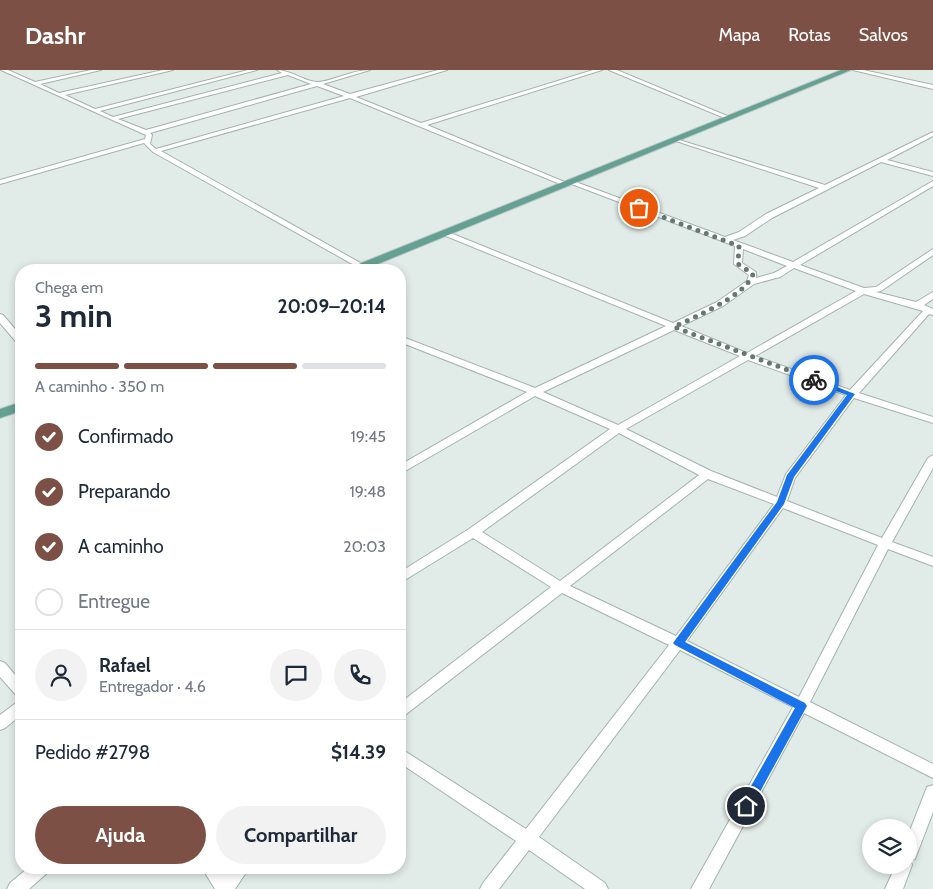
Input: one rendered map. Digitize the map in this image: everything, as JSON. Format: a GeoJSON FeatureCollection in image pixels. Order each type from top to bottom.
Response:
{"type":"FeatureCollection","features":[{"type":"Feature","properties":{"kind":"main road"},"geometry":{"type":"LineString","coordinates":[[367,264],[678,140],[847,70]]}},
{"type":"Feature","properties":{"kind":"main road"},"geometry":{"type":"LineString","coordinates":[[0,414],[15,408]]}},
{"type":"Feature","properties":{"kind":"street"},"geometry":{"type":"LineString","coordinates":[[5,71],[16,70]]}},
{"type":"Feature","properties":{"kind":"street"},"geometry":{"type":"LineString","coordinates":[[34,84],[92,70]]}},
{"type":"Feature","properties":{"kind":"street"},"geometry":{"type":"LineString","coordinates":[[58,96],[170,70]]}},
{"type":"Feature","properties":{"kind":"street"},"geometry":{"type":"LineString","coordinates":[[95,111],[254,70]]}},
{"type":"Feature","properties":{"kind":"street"},"geometry":{"type":"LineString","coordinates":[[280,70],[568,183],[863,291],[917,305],[931,311],[852,394],[790,477],[781,502],[678,643],[526,838],[489,889]]}},
{"type":"Feature","properties":{"kind":"street"},"geometry":{"type":"LineString","coordinates":[[5,71],[58,96],[146,132],[368,70]]}},
{"type":"Feature","properties":{"kind":"street"},"geometry":{"type":"LineString","coordinates":[[155,151],[444,70]]}},
{"type":"Feature","properties":{"kind":"street"},"geometry":{"type":"LineString","coordinates":[[422,125],[598,70]]}},
{"type":"Feature","properties":{"kind":"street"},"geometry":{"type":"LineString","coordinates":[[612,70],[729,118]]}},
{"type":"Feature","properties":{"kind":"street"},"geometry":{"type":"LineString","coordinates":[[856,70],[933,87]]}},
{"type":"Feature","properties":{"kind":"street"},"geometry":{"type":"LineString","coordinates":[[112,119],[288,73]]}},
{"type":"Feature","properties":{"kind":"street"},"geometry":{"type":"LineString","coordinates":[[146,132],[149,136],[147,144],[155,151],[350,264]]}},
{"type":"Feature","properties":{"kind":"street"},"geometry":{"type":"LineString","coordinates":[[724,240],[742,234],[769,216],[933,134]]}},
{"type":"Feature","properties":{"kind":"street"},"geometry":{"type":"LineString","coordinates":[[0,182],[147,140]]}},
{"type":"Feature","properties":{"kind":"street"},"geometry":{"type":"LineString","coordinates":[[678,140],[826,188]]}},
{"type":"Feature","properties":{"kind":"street"},"geometry":{"type":"LineString","coordinates":[[880,160],[933,174]]}},
{"type":"Feature","properties":{"kind":"street"},"geometry":{"type":"LineString","coordinates":[[406,467],[535,392],[720,304],[750,282],[777,274],[794,266],[933,183]]}},
{"type":"Feature","properties":{"kind":"street"},"geometry":{"type":"LineString","coordinates":[[445,234],[747,356],[852,394],[933,420]]}},
{"type":"Feature","properties":{"kind":"street"},"geometry":{"type":"LineString","coordinates":[[739,246],[738,264],[753,274],[750,282]]}},
{"type":"Feature","properties":{"kind":"street"},"geometry":{"type":"LineString","coordinates":[[406,574],[472,532],[618,429],[863,291],[878,289],[933,251]]}},
{"type":"Feature","properties":{"kind":"street"},"geometry":{"type":"LineString","coordinates":[[917,305],[933,295]]}},
{"type":"Feature","properties":{"kind":"street"},"geometry":{"type":"LineString","coordinates":[[0,317],[15,335]]}},
{"type":"Feature","properties":{"kind":"street"},"geometry":{"type":"LineString","coordinates":[[406,341],[535,392],[618,429],[706,474],[933,562]]}},
{"type":"Feature","properties":{"kind":"street"},"geometry":{"type":"LineString","coordinates":[[700,889],[801,706],[885,544],[933,458]]}},
{"type":"Feature","properties":{"kind":"street"},"geometry":{"type":"LineString","coordinates":[[406,706],[706,474]]}},
{"type":"Feature","properties":{"kind":"street"},"geometry":{"type":"LineString","coordinates":[[472,532],[560,587],[678,643],[933,771]]}},
{"type":"Feature","properties":{"kind":"street"},"geometry":{"type":"LineString","coordinates":[[0,667],[15,684]]}},
{"type":"Feature","properties":{"kind":"street"},"geometry":{"type":"LineString","coordinates":[[0,724],[15,712]]}},
{"type":"Feature","properties":{"kind":"street"},"geometry":{"type":"LineString","coordinates":[[406,759],[526,838],[599,889]]}},
{"type":"Feature","properties":{"kind":"street"},"geometry":{"type":"LineString","coordinates":[[917,833],[933,792]]}},
{"type":"Feature","properties":{"kind":"street"},"geometry":{"type":"LineString","coordinates":[[16,889],[33,874]]}},
{"type":"Feature","properties":{"kind":"street"},"geometry":{"type":"LineString","coordinates":[[214,874],[225,888],[236,874]]}},
{"type":"Feature","properties":{"kind":"street"},"geometry":{"type":"LineString","coordinates":[[894,889],[900,874]]}},
{"type":"Feature","properties":{"kind":"way so far"},"geometry":{"type":"LineString","coordinates":[[639,208],[739,246],[738,264],[753,274],[750,282],[720,304],[674,327],[814,380]]}},
{"type":"Feature","properties":{"kind":"route"},"geometry":{"type":"LineString","coordinates":[[746,806],[801,706],[678,643],[781,502],[790,477],[852,394],[814,380]]}}]}
